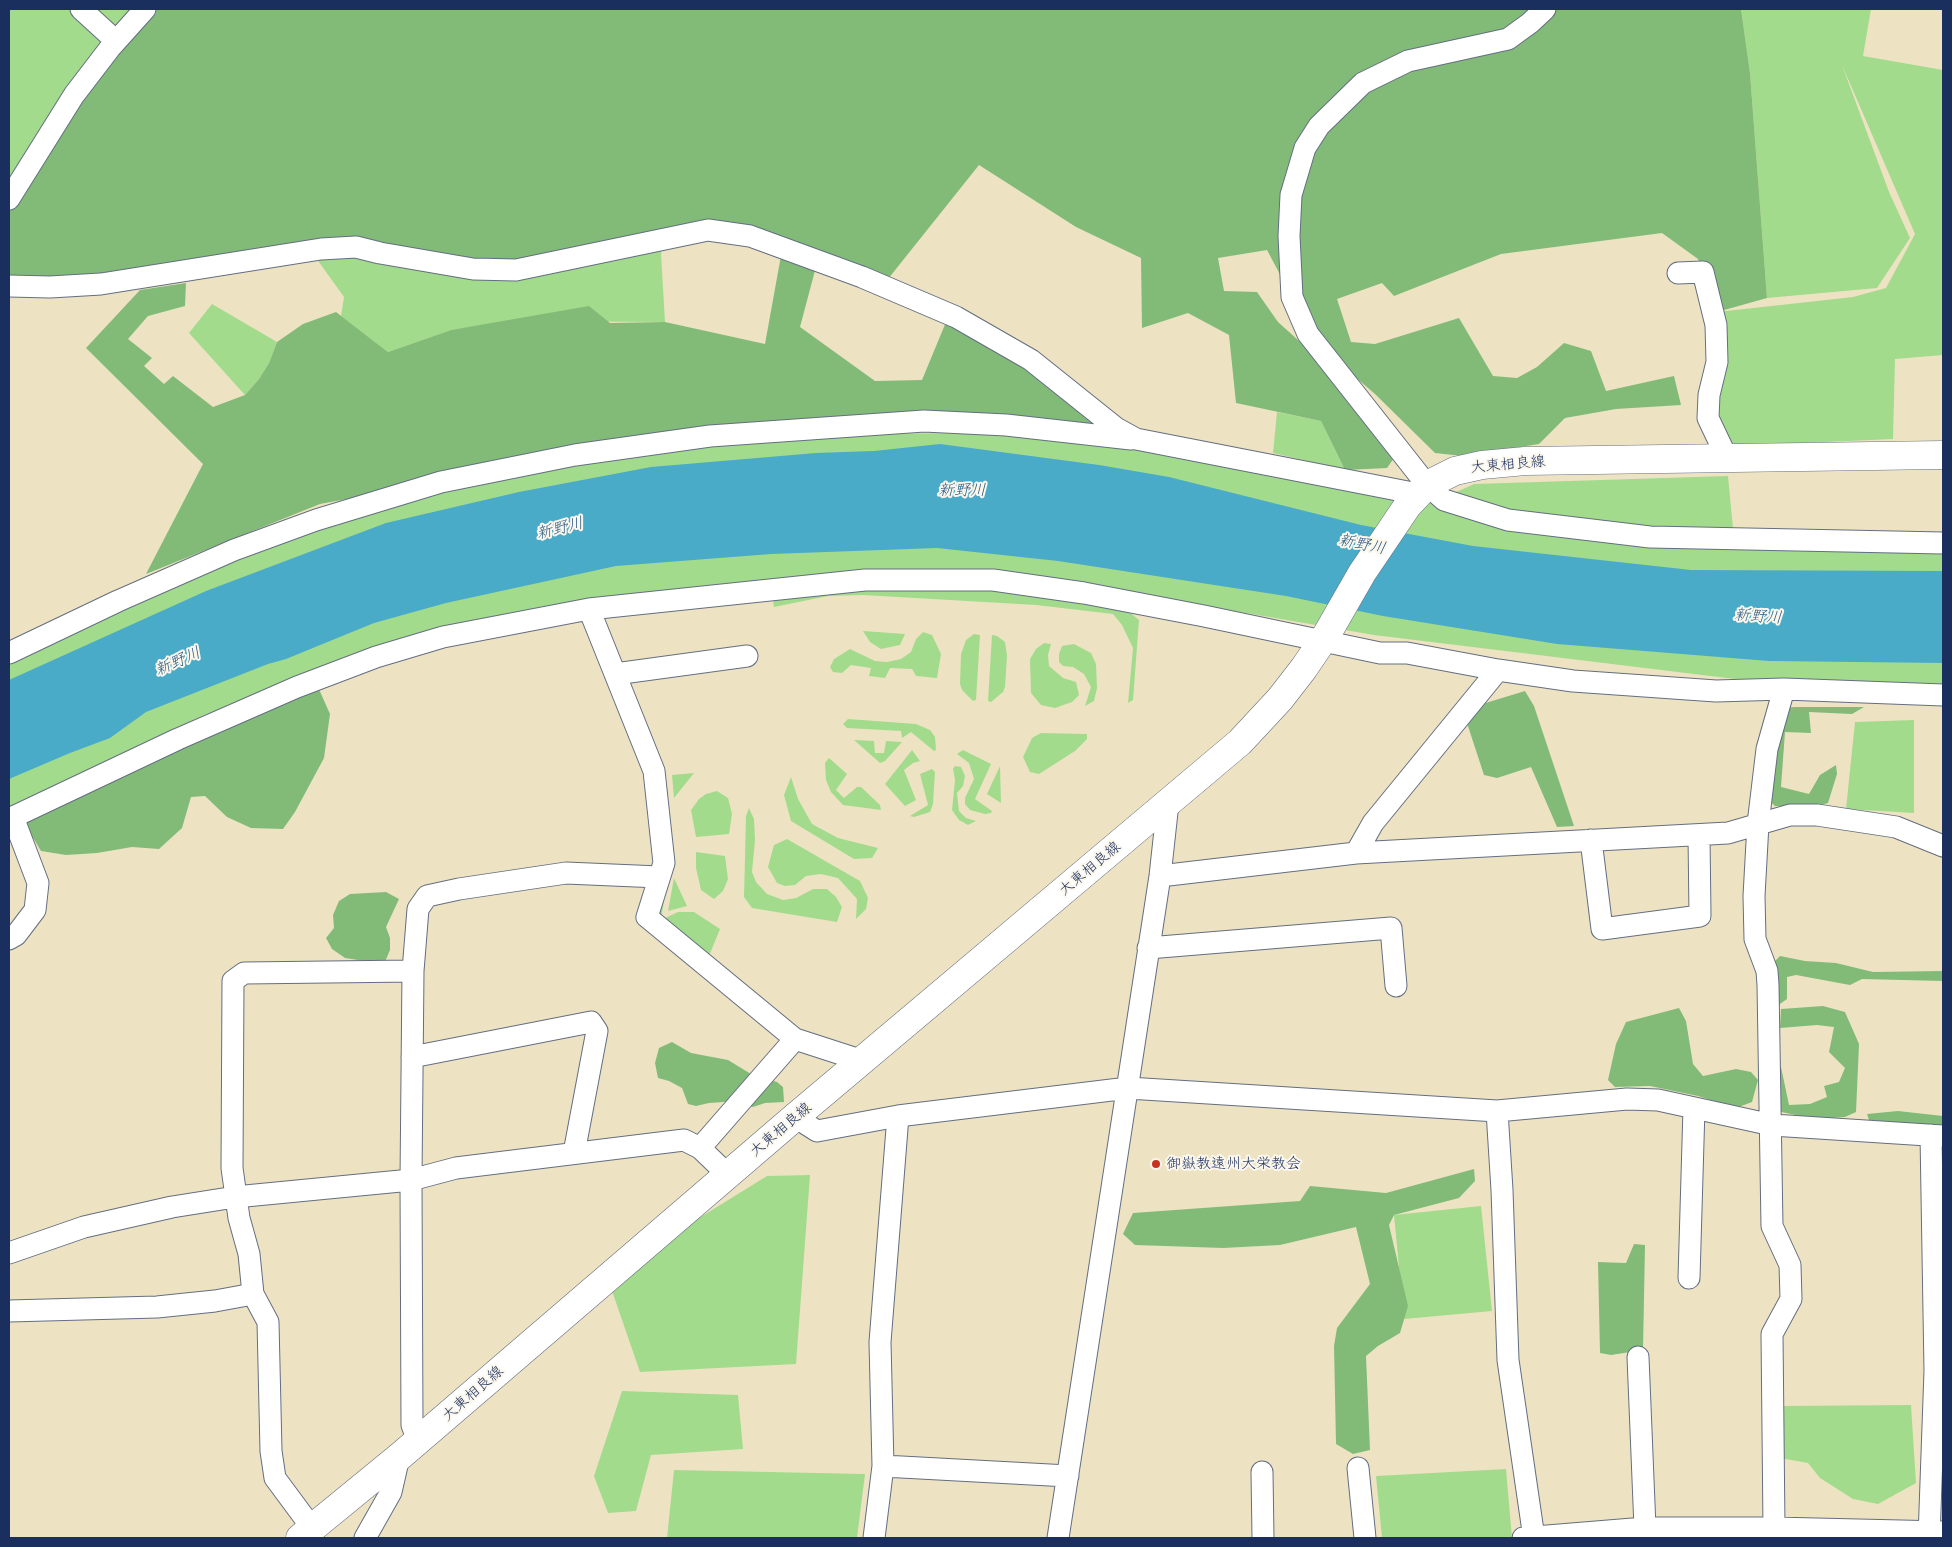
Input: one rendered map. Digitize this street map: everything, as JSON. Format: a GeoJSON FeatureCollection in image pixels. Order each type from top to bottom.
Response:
{"type":"FeatureCollection","features":[{"type":"Feature","properties":{"kind":"main road","name":"大東相良線"},"geometry":{"type":"LineString","coordinates":[[306,1533],[409,1449],[863,1060],[1240,742],[1280,699],[1325,638],[1362,573],[1418,495],[1455,471],[1482,465],[1525,461],[1943,455]]}},
{"type":"Feature","properties":{"kind":"street"},"geometry":{"type":"LineString","coordinates":[[81,9],[116,41]]}},
{"type":"Feature","properties":{"kind":"street"},"geometry":{"type":"LineString","coordinates":[[9,199],[74,95],[116,41],[145,9]]}},
{"type":"Feature","properties":{"kind":"street"},"geometry":{"type":"LineString","coordinates":[[1418,495],[1308,334],[1292,297],[1289,236],[1291,195],[1305,148],[1319,126],[1363,83],[1408,61],[1508,39],[1545,9]]}},
{"type":"Feature","properties":{"kind":"street"},"geometry":{"type":"LineString","coordinates":[[9,286],[50,287],[100,284],[321,249],[356,247],[380,254],[473,269],[516,270],[708,230],[750,236],[862,277],[956,317],[1031,360],[1116,428],[1136,439]]}},
{"type":"Feature","properties":{"kind":"street"},"geometry":{"type":"LineString","coordinates":[[1678,273],[1703,272],[1716,325],[1717,362],[1709,394],[1708,418],[1728,458]]}},
{"type":"Feature","properties":{"kind":"street"},"geometry":{"type":"LineString","coordinates":[[9,654],[118,601],[225,554],[316,520],[441,482],[575,455],[710,436],[924,421],[1006,425],[1136,439],[1444,500],[1508,520],[1598,532],[1650,537],[1943,543]]}},
{"type":"Feature","properties":{"kind":"street"},"geometry":{"type":"LineString","coordinates":[[9,938],[16,934],[35,910],[38,884],[11,818],[178,739],[279,695],[376,657],[443,637],[589,609],[865,580],[993,580],[1084,593],[1325,638],[1380,653],[1407,653],[1498,670],[1572,681],[1716,691],[1784,689],[1943,694]]}},
{"type":"Feature","properties":{"kind":"street"},"geometry":{"type":"LineString","coordinates":[[589,609],[654,771],[664,863],[647,917],[795,1039],[863,1060]]}},
{"type":"Feature","properties":{"kind":"street"},"geometry":{"type":"LineString","coordinates":[[615,674],[747,656]]}},
{"type":"Feature","properties":{"kind":"street"},"geometry":{"type":"LineString","coordinates":[[1356,853],[1373,823],[1498,670]]}},
{"type":"Feature","properties":{"kind":"street"},"geometry":{"type":"LineString","coordinates":[[1774,1528],[1772,1334],[1791,1299],[1790,1264],[1772,1226],[1772,1125],[1767,971],[1755,939],[1754,896],[1758,824],[1767,749],[1784,689]]}},
{"type":"Feature","properties":{"kind":"street"},"geometry":{"type":"LineString","coordinates":[[1058,1538],[1160,876],[1168,803]]}},
{"type":"Feature","properties":{"kind":"street"},"geometry":{"type":"LineString","coordinates":[[1160,876],[1356,853],[1728,833],[1790,815],[1818,815],[1896,827],[1943,846]]}},
{"type":"Feature","properties":{"kind":"street"},"geometry":{"type":"LineString","coordinates":[[1591,840],[1602,929],[1700,916],[1699,835]]}},
{"type":"Feature","properties":{"kind":"street"},"geometry":{"type":"LineString","coordinates":[[365,1538],[391,1492],[409,1449],[412,1425],[412,1057],[413,971],[418,908],[427,896],[458,889],[566,873],[659,877]]}},
{"type":"Feature","properties":{"kind":"street"},"geometry":{"type":"LineString","coordinates":[[1148,948],[1391,928],[1396,986]]}},
{"type":"Feature","properties":{"kind":"street"},"geometry":{"type":"LineString","coordinates":[[306,1533],[275,1478],[271,1451],[268,1322],[254,1294],[249,1254],[235,1196],[232,1168],[233,981],[244,973],[413,971]]}},
{"type":"Feature","properties":{"kind":"street"},"geometry":{"type":"LineString","coordinates":[[412,1057],[591,1022],[597,1031],[574,1153]]}},
{"type":"Feature","properties":{"kind":"street"},"geometry":{"type":"LineString","coordinates":[[700,1148],[795,1039]]}},
{"type":"Feature","properties":{"kind":"street"},"geometry":{"type":"LineString","coordinates":[[795,1118],[816,1131],[898,1116],[1128,1088],[1497,1111],[1628,1099],[1658,1100],[1772,1125],[1937,1135],[1939,1371],[1934,1534],[1774,1528],[1645,1528],[1530,1538],[1508,1360],[1502,1190],[1497,1111]]}},
{"type":"Feature","properties":{"kind":"street"},"geometry":{"type":"LineString","coordinates":[[1689,1278],[1694,1108]]}},
{"type":"Feature","properties":{"kind":"street"},"geometry":{"type":"LineString","coordinates":[[874,1538],[884,1466],[880,1342],[898,1116]]}},
{"type":"Feature","properties":{"kind":"street"},"geometry":{"type":"LineString","coordinates":[[9,1253],[93,1225],[172,1207],[235,1196],[411,1180],[456,1168],[684,1140],[700,1148],[728,1175]]}},
{"type":"Feature","properties":{"kind":"street"},"geometry":{"type":"LineString","coordinates":[[9,1311],[157,1307],[215,1301],[254,1294]]}},
{"type":"Feature","properties":{"kind":"street"},"geometry":{"type":"LineString","coordinates":[[1638,1357],[1645,1528]]}},
{"type":"Feature","properties":{"kind":"street"},"geometry":{"type":"LineString","coordinates":[[884,1466],[1068,1476]]}},
{"type":"Feature","properties":{"kind":"street"},"geometry":{"type":"LineString","coordinates":[[1358,1468],[1365,1538]]}},
{"type":"Feature","properties":{"kind":"street"},"geometry":{"type":"LineString","coordinates":[[1262,1472],[1263,1538]]}},
{"type":"Feature","properties":{"kind":"green space"},"geometry":{"type":"Polygon","coordinates":[[[9,9],[141,9],[9,202],[9,9]]]}},
{"type":"Feature","properties":{"kind":"green space"},"geometry":{"type":"Polygon","coordinates":[[[141,9],[1741,9],[1750,73],[1767,298],[1717,312],[1698,259],[1662,233],[1501,254],[1394,296],[1382,283],[1337,299],[1351,342],[1375,344],[1459,318],[1493,376],[1517,378],[1537,367],[1564,343],[1591,351],[1606,391],[1674,376],[1681,405],[1616,409],[1565,418],[1539,444],[1463,456],[1435,453],[1375,394],[1346,369],[1292,297],[1267,250],[1218,258],[1224,291],[1257,292],[1278,322],[1318,358],[1394,458],[1387,468],[1345,470],[1321,421],[1236,403],[1229,335],[1188,313],[1142,328],[1141,258],[1076,227],[979,165],[888,279],[817,263],[800,327],[875,381],[922,380],[946,322],[1021,358],[1104,430],[938,422],[517,467],[320,504],[146,574],[203,464],[86,348],[140,290],[186,283],[185,306],[148,316],[128,339],[152,358],[144,366],[164,384],[173,376],[213,407],[245,395],[259,379],[269,363],[277,342],[303,324],[336,312],[388,352],[451,330],[589,306],[610,323],[665,322],[765,344],[782,250],[708,230],[516,270],[337,248],[116,279],[9,282],[9,205],[141,9]]]}},
{"type":"Feature","properties":{"kind":"green space"},"geometry":{"type":"Polygon","coordinates":[[[1741,9],[1871,9],[1863,56],[1943,70],[1943,355],[1895,359],[1893,439],[1736,446],[1714,425],[1717,312],[1853,297],[1886,288],[1915,234],[1842,65],[1889,192],[1910,238],[1877,288],[1767,298],[1750,73],[1741,9]]]}},
{"type":"Feature","properties":{"kind":"green space"},"geometry":{"type":"Polygon","coordinates":[[[664,239],[661,254],[665,322],[511,321],[451,330],[388,352],[341,316],[344,297],[311,251],[664,239]]]}},
{"type":"Feature","properties":{"kind":"green space"},"geometry":{"type":"Polygon","coordinates":[[[212,304],[277,342],[269,363],[259,379],[245,395],[189,333],[212,304]]]}},
{"type":"Feature","properties":{"kind":"green space"},"geometry":{"type":"Polygon","coordinates":[[[1277,412],[1321,421],[1345,470],[1273,453],[1277,412]]]}},
{"type":"Feature","properties":{"kind":"green space"},"geometry":{"type":"Polygon","coordinates":[[[1010,433],[1197,454],[1432,503],[1474,484],[1728,476],[1734,539],[1943,546],[1943,684],[1735,679],[1374,635],[1030,574],[969,571],[443,637],[206,714],[9,809],[9,661],[199,565],[435,484],[745,434],[1010,433]]]}},
{"type":"Feature","properties":{"kind":"green space"},"geometry":{"type":"Polygon","coordinates":[[[819,587],[991,587],[1117,602],[1139,620],[1133,700],[1128,703],[1133,648],[1122,625],[1113,614],[1036,605],[863,595],[828,596],[774,607],[772,594],[819,587]]]}},
{"type":"Feature","properties":{"kind":"green space"},"geometry":{"type":"Polygon","coordinates":[[[863,631],[905,634],[900,645],[881,649],[870,642],[863,631]]]}},
{"type":"Feature","properties":{"kind":"green space"},"geometry":{"type":"Polygon","coordinates":[[[923,632],[932,635],[941,654],[937,678],[916,676],[912,669],[890,668],[885,678],[869,676],[871,668],[851,665],[842,673],[833,672],[830,667],[834,659],[850,649],[875,661],[887,662],[901,659],[911,652],[916,639],[923,632]]]}},
{"type":"Feature","properties":{"kind":"green space"},"geometry":{"type":"Polygon","coordinates":[[[974,634],[980,635],[976,700],[973,701],[962,690],[960,684],[961,654],[966,640],[974,634]]]}},
{"type":"Feature","properties":{"kind":"green space"},"geometry":{"type":"Polygon","coordinates":[[[992,635],[1005,642],[1007,656],[1005,687],[1003,692],[991,702],[988,701],[992,635]]]}},
{"type":"Feature","properties":{"kind":"green space"},"geometry":{"type":"Polygon","coordinates":[[[1044,643],[1051,644],[1048,655],[1049,666],[1063,678],[1076,682],[1079,695],[1072,702],[1055,708],[1041,705],[1031,693],[1030,659],[1036,649],[1044,643]]]}},
{"type":"Feature","properties":{"kind":"green space"},"geometry":{"type":"Polygon","coordinates":[[[1074,644],[1091,653],[1096,664],[1097,688],[1094,701],[1085,706],[1091,687],[1084,674],[1073,667],[1063,666],[1059,662],[1062,646],[1074,644]]]}},
{"type":"Feature","properties":{"kind":"green space"},"geometry":{"type":"Polygon","coordinates":[[[318,687],[330,714],[324,758],[295,812],[283,829],[251,828],[227,817],[205,796],[191,797],[182,828],[159,849],[132,847],[97,853],[66,855],[41,851],[19,814],[318,687]]]}},
{"type":"Feature","properties":{"kind":"green space"},"geometry":{"type":"Polygon","coordinates":[[[1525,691],[1534,706],[1574,826],[1557,827],[1531,767],[1497,778],[1484,775],[1465,717],[1479,705],[1525,691]]]}},
{"type":"Feature","properties":{"kind":"green space"},"geometry":{"type":"Polygon","coordinates":[[[1864,707],[1852,714],[1809,712],[1811,733],[1785,732],[1781,787],[1809,794],[1820,775],[1836,765],[1837,774],[1828,803],[1815,807],[1775,806],[1770,801],[1783,715],[1786,708],[1864,707]]]}},
{"type":"Feature","properties":{"kind":"green space"},"geometry":{"type":"Polygon","coordinates":[[[848,719],[916,724],[930,730],[935,737],[936,750],[934,751],[911,732],[902,738],[901,731],[847,728],[843,724],[848,719]]]}},
{"type":"Feature","properties":{"kind":"green space"},"geometry":{"type":"Polygon","coordinates":[[[1914,720],[1914,813],[1846,809],[1855,722],[1914,720]]]}},
{"type":"Feature","properties":{"kind":"green space"},"geometry":{"type":"Polygon","coordinates":[[[1041,733],[1087,734],[1087,739],[1075,751],[1039,774],[1030,772],[1023,757],[1032,738],[1041,733]]]}},
{"type":"Feature","properties":{"kind":"green space"},"geometry":{"type":"Polygon","coordinates":[[[854,740],[874,741],[875,753],[884,753],[886,741],[902,742],[885,761],[880,763],[854,740]]]}},
{"type":"Feature","properties":{"kind":"green space"},"geometry":{"type":"Polygon","coordinates":[[[912,750],[920,761],[913,763],[904,770],[916,800],[905,806],[885,784],[912,750]]]}},
{"type":"Feature","properties":{"kind":"green space"},"geometry":{"type":"Polygon","coordinates":[[[963,750],[991,764],[975,799],[992,811],[991,813],[985,814],[970,810],[965,804],[965,798],[974,779],[969,763],[957,754],[963,750]]]}},
{"type":"Feature","properties":{"kind":"green space"},"geometry":{"type":"Polygon","coordinates":[[[829,758],[847,774],[836,790],[844,798],[857,787],[861,787],[880,805],[881,810],[843,805],[831,792],[826,780],[825,763],[829,758]]]}},
{"type":"Feature","properties":{"kind":"green space"},"geometry":{"type":"Polygon","coordinates":[[[955,766],[961,767],[965,776],[963,786],[957,793],[959,811],[966,818],[976,821],[968,825],[959,820],[952,810],[955,780],[953,769],[955,766]]]}},
{"type":"Feature","properties":{"kind":"green space"},"geometry":{"type":"Polygon","coordinates":[[[1000,766],[1001,803],[987,794],[1000,766]]]}},
{"type":"Feature","properties":{"kind":"green space"},"geometry":{"type":"Polygon","coordinates":[[[932,769],[935,772],[933,804],[930,812],[914,817],[910,816],[928,805],[920,774],[932,769]]]}},
{"type":"Feature","properties":{"kind":"green space"},"geometry":{"type":"Polygon","coordinates":[[[694,773],[674,798],[672,775],[694,773]]]}},
{"type":"Feature","properties":{"kind":"green space"},"geometry":{"type":"Polygon","coordinates":[[[791,777],[798,799],[812,824],[838,838],[878,848],[872,858],[854,859],[791,821],[784,795],[791,777]]]}},
{"type":"Feature","properties":{"kind":"green space"},"geometry":{"type":"Polygon","coordinates":[[[717,791],[728,798],[732,814],[729,834],[696,837],[691,810],[699,799],[706,794],[717,791]]]}},
{"type":"Feature","properties":{"kind":"green space"},"geometry":{"type":"Polygon","coordinates":[[[749,808],[754,819],[755,840],[752,872],[756,882],[767,894],[783,900],[796,898],[813,889],[827,889],[836,897],[842,907],[837,922],[752,908],[744,897],[746,816],[749,808]]]}},
{"type":"Feature","properties":{"kind":"green space"},"geometry":{"type":"Polygon","coordinates":[[[787,839],[860,881],[868,898],[866,909],[856,919],[857,899],[838,878],[821,874],[806,876],[795,885],[785,886],[777,883],[768,867],[774,845],[787,839]]]}},
{"type":"Feature","properties":{"kind":"green space"},"geometry":{"type":"Polygon","coordinates":[[[696,852],[725,856],[728,879],[723,891],[714,899],[701,890],[696,868],[696,852]]]}},
{"type":"Feature","properties":{"kind":"green space"},"geometry":{"type":"Polygon","coordinates":[[[669,869],[661,920],[678,912],[694,912],[720,929],[709,956],[649,912],[669,869]]]}},
{"type":"Feature","properties":{"kind":"green space"},"geometry":{"type":"Polygon","coordinates":[[[674,878],[687,906],[668,911],[674,878]]]}},
{"type":"Feature","properties":{"kind":"green space"},"geometry":{"type":"Polygon","coordinates":[[[386,892],[399,899],[386,927],[390,938],[390,950],[384,964],[345,958],[332,949],[326,938],[334,928],[333,915],[339,901],[350,894],[386,892]]]}},
{"type":"Feature","properties":{"kind":"green space"},"geometry":{"type":"Polygon","coordinates":[[[1780,956],[1805,961],[1836,963],[1873,972],[1943,971],[1943,981],[1862,979],[1850,985],[1796,975],[1787,977],[1787,999],[1777,1006],[1771,965],[1780,956]]]}},
{"type":"Feature","properties":{"kind":"green space"},"geometry":{"type":"Polygon","coordinates":[[[1823,1006],[1845,1012],[1859,1044],[1856,1112],[1845,1117],[1814,1119],[1777,1111],[1772,1069],[1781,1067],[1789,1105],[1810,1104],[1827,1097],[1824,1086],[1839,1082],[1845,1068],[1829,1052],[1834,1027],[1817,1025],[1780,1028],[1781,1009],[1823,1006]]]}},
{"type":"Feature","properties":{"kind":"green space"},"geometry":{"type":"Polygon","coordinates":[[[1679,1008],[1686,1021],[1693,1064],[1703,1076],[1736,1069],[1751,1072],[1758,1080],[1752,1102],[1736,1108],[1698,1096],[1650,1086],[1615,1087],[1608,1080],[1616,1044],[1626,1022],[1679,1008]]]}},
{"type":"Feature","properties":{"kind":"green space"},"geometry":{"type":"Polygon","coordinates":[[[672,1042],[691,1053],[728,1060],[751,1074],[737,1101],[696,1106],[688,1104],[682,1088],[658,1078],[655,1063],[659,1048],[672,1042]]]}},
{"type":"Feature","properties":{"kind":"green space"},"geometry":{"type":"Polygon","coordinates":[[[763,1078],[777,1082],[783,1087],[784,1102],[765,1103],[753,1107],[743,1105],[763,1078]]]}},
{"type":"Feature","properties":{"kind":"green space"},"geometry":{"type":"Polygon","coordinates":[[[1898,1111],[1943,1116],[1943,1126],[1869,1120],[1867,1114],[1898,1111]]]}},
{"type":"Feature","properties":{"kind":"green space"},"geometry":{"type":"Polygon","coordinates":[[[1474,1169],[1475,1181],[1459,1198],[1394,1215],[1389,1225],[1408,1306],[1400,1333],[1378,1346],[1366,1356],[1370,1450],[1353,1454],[1336,1444],[1334,1346],[1337,1328],[1370,1284],[1356,1227],[1280,1245],[1223,1248],[1135,1245],[1123,1234],[1133,1213],[1300,1201],[1310,1186],[1386,1193],[1474,1169]]]}},
{"type":"Feature","properties":{"kind":"green space"},"geometry":{"type":"Polygon","coordinates":[[[810,1175],[796,1364],[640,1372],[611,1288],[691,1223],[767,1176],[810,1175]]]}},
{"type":"Feature","properties":{"kind":"green space"},"geometry":{"type":"Polygon","coordinates":[[[1481,1206],[1492,1311],[1404,1319],[1394,1215],[1481,1206]]]}},
{"type":"Feature","properties":{"kind":"green space"},"geometry":{"type":"Polygon","coordinates":[[[1634,1244],[1645,1245],[1643,1350],[1611,1355],[1600,1353],[1598,1262],[1626,1263],[1634,1244]]]}},
{"type":"Feature","properties":{"kind":"green space"},"geometry":{"type":"Polygon","coordinates":[[[622,1391],[738,1395],[743,1449],[651,1455],[636,1511],[608,1513],[594,1476],[622,1391]]]}},
{"type":"Feature","properties":{"kind":"green space"},"geometry":{"type":"Polygon","coordinates":[[[1911,1405],[1916,1483],[1878,1504],[1853,1499],[1820,1478],[1808,1463],[1780,1458],[1779,1406],[1911,1405]]]}},
{"type":"Feature","properties":{"kind":"green space"},"geometry":{"type":"Polygon","coordinates":[[[1506,1469],[1512,1538],[1382,1538],[1376,1476],[1506,1469]]]}},
{"type":"Feature","properties":{"kind":"green space"},"geometry":{"type":"Polygon","coordinates":[[[674,1470],[865,1474],[857,1538],[667,1538],[674,1470]]]}},
{"type":"Feature","properties":{"kind":"water","name":"新野川"},"geometry":{"type":"Polygon","coordinates":[[[940,444],[1099,465],[1169,477],[1361,525],[1473,546],[1691,570],[1943,571],[1943,663],[1769,661],[1557,644],[1383,616],[1286,596],[1058,561],[937,548],[771,554],[616,566],[446,603],[374,623],[286,659],[268,664],[146,712],[110,738],[9,779],[9,680],[206,591],[386,523],[519,492],[651,467],[816,453],[874,451],[940,444]]]}},
{"type":"Feature","properties":{"kind":"place","name":"御嶽教遠州大栄教会"},"geometry":{"type":"Point","coordinates":[1156,1164]}}]}
